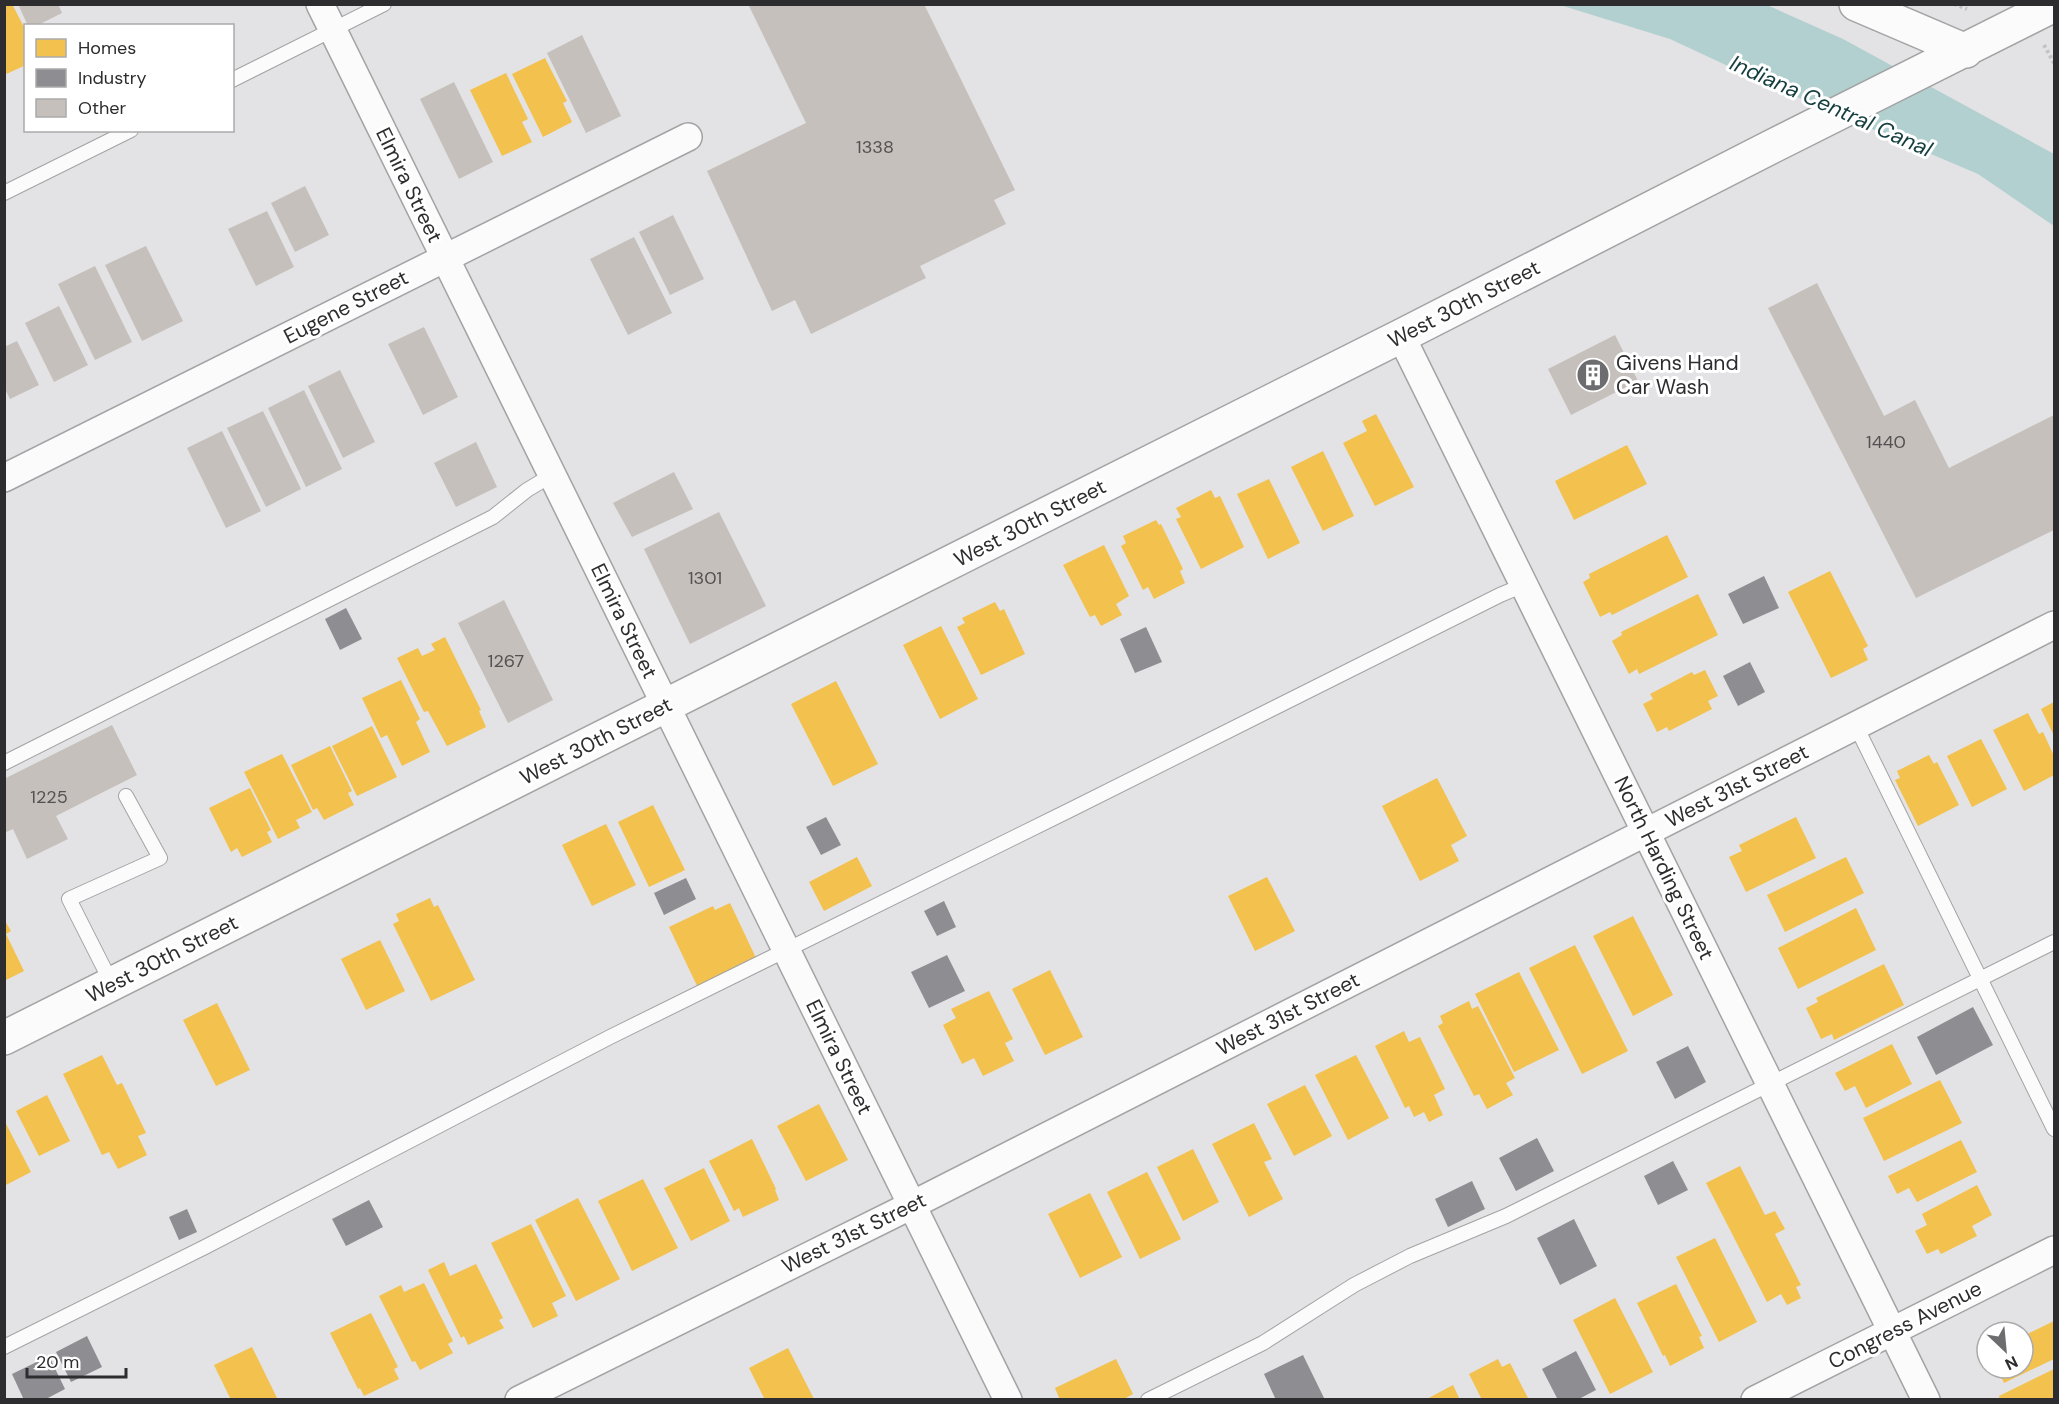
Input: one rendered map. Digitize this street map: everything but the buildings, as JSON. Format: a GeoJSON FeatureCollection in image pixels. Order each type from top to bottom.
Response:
{"type":"FeatureCollection","features":[{"type":"Feature","properties":{"kind":"main road"},"geometry":{"type":"LineString","coordinates":[[1856,4],[1954,57]]}},
{"type":"Feature","properties":{"kind":"main road","name":"West 30th Street"},"geometry":{"type":"LineString","coordinates":[[4,1038],[2055,5]]}},
{"type":"Feature","properties":{"kind":"street","name":"Elmira Street"},"geometry":{"type":"LineString","coordinates":[[320,4],[1008,1400]]}},
{"type":"Feature","properties":{"kind":"street","name":"Eugene Street"},"geometry":{"type":"LineString","coordinates":[[4,478],[688,136]]}},
{"type":"Feature","properties":{"kind":"street","name":"North Harding Street"},"geometry":{"type":"LineString","coordinates":[[1401,336],[1926,1400]]}},
{"type":"Feature","properties":{"kind":"street","name":"West 31st Street"},"geometry":{"type":"LineString","coordinates":[[519,1400],[912,1205],[2055,625]]}},
{"type":"Feature","properties":{"kind":"street","name":"Congress Avenue"},"geometry":{"type":"LineString","coordinates":[[1755,1400],[2055,1250]]}},
{"type":"Feature","properties":{"kind":"lane"},"geometry":{"type":"LineString","coordinates":[[234,79],[384,4]]}},
{"type":"Feature","properties":{"kind":"lane"},"geometry":{"type":"LineString","coordinates":[[4,193],[127,132]]}},
{"type":"Feature","properties":{"kind":"lane"},"geometry":{"type":"LineString","coordinates":[[4,763],[493,517],[527,490],[552,475]]}},
{"type":"Feature","properties":{"kind":"lane"},"geometry":{"type":"LineString","coordinates":[[4,1347],[205,1247],[610,1037],[1524,585]]}},
{"type":"Feature","properties":{"kind":"lane"},"geometry":{"type":"LineString","coordinates":[[1856,726],[2055,1129]]}},
{"type":"Feature","properties":{"kind":"lane"},"geometry":{"type":"LineString","coordinates":[[112,984],[69,899],[160,858],[126,796]]}},
{"type":"Feature","properties":{"kind":"lane"},"geometry":{"type":"LineString","coordinates":[[1148,1400],[1263,1343],[1354,1285],[1410,1256],[1506,1216],[2055,942]]}},
{"type":"Feature","properties":{"kind":"path"},"geometry":{"type":"LineString","coordinates":[[1954,4],[1966,9],[1976,4]]}},
{"type":"Feature","properties":{"kind":"path"},"geometry":{"type":"LineString","coordinates":[[2042,43],[2055,63]]}},
{"type":"Feature","properties":{"kind":"water","name":"Indiana Central Canal"},"geometry":{"type":"Polygon","coordinates":[[[1560,5],[1767,5],[1843,39],[2054,154],[2054,226],[1978,174],[1773,87],[1670,39],[1560,5]]]}},
{"type":"Feature","properties":{"kind":"place","name":"Givens Hand Car Wash"},"geometry":{"type":"Point","coordinates":[1593,375]}}]}
